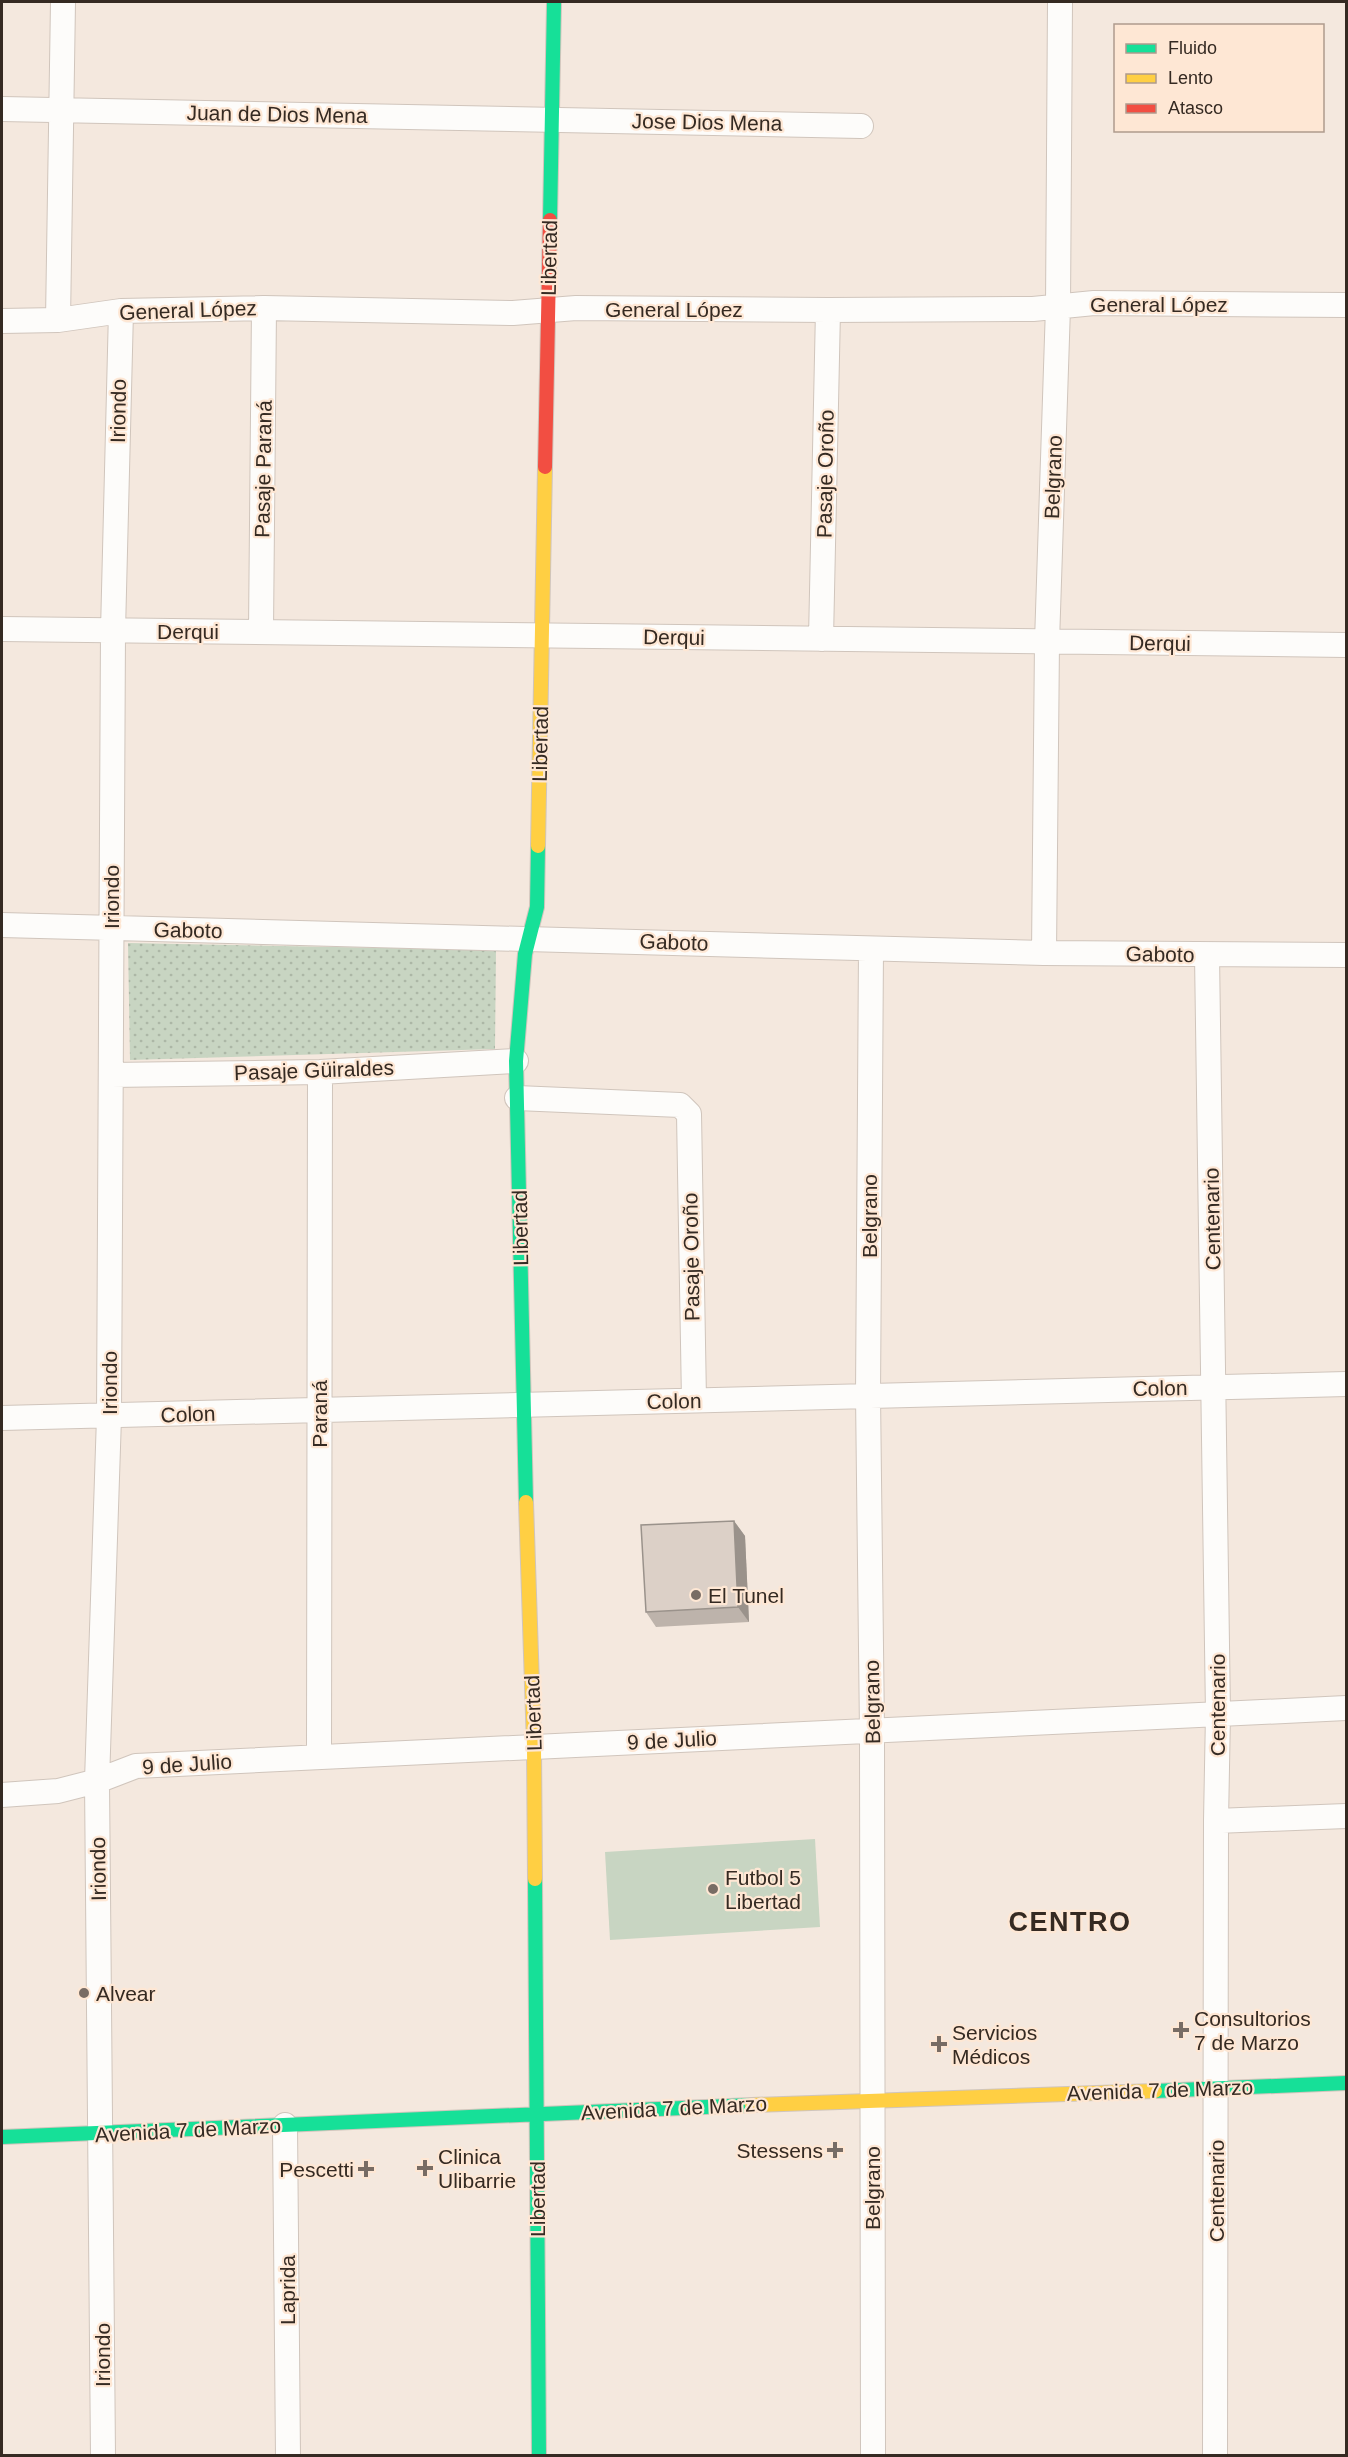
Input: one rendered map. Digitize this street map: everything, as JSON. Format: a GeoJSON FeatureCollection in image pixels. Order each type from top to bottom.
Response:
{"type":"FeatureCollection","features":[{"type":"Feature","properties":{"kind":"street"},"geometry":{"type":"LineString","coordinates":[[58,320],[63,2]]}},
{"type":"Feature","properties":{"kind":"street","name":"Libertad"},"geometry":{"type":"LineString","coordinates":[[539,2456],[534,1746],[523,1404],[516,1061],[525,954],[537,908],[554,2]]}},
{"type":"Feature","properties":{"kind":"street","name":"Belgrano"},"geometry":{"type":"LineString","coordinates":[[1044,953],[1047,642],[1058,307],[1060,2]]}},
{"type":"Feature","properties":{"kind":"street","name":"Juan de Dios Mena"},"geometry":{"type":"LineString","coordinates":[[2,109],[552,118]]}},
{"type":"Feature","properties":{"kind":"street","name":"Jose Dios Mena"},"geometry":{"type":"LineString","coordinates":[[552,118],[861,126]]}},
{"type":"Feature","properties":{"kind":"street","name":"General López"},"geometry":{"type":"LineString","coordinates":[[2,321],[58,320],[121,310],[264,308],[513,313],[576,308],[1033,309],[1094,303],[1347,304]]}},
{"type":"Feature","properties":{"kind":"street","name":"Pasaje Paraná"},"geometry":{"type":"LineString","coordinates":[[261,631],[264,308]]}},
{"type":"Feature","properties":{"kind":"street","name":"Iriondo"},"geometry":{"type":"LineString","coordinates":[[103,2456],[97,1781],[109,1417],[113,630],[121,310]]}},
{"type":"Feature","properties":{"kind":"street","name":"Pasaje Oroño"},"geometry":{"type":"LineString","coordinates":[[821,639],[828,310]]}},
{"type":"Feature","properties":{"kind":"street","name":"Derqui"},"geometry":{"type":"LineString","coordinates":[[2,629],[1347,645]]}},
{"type":"Feature","properties":{"kind":"street","name":"Gaboto"},"geometry":{"type":"LineString","coordinates":[[2,925],[1044,953],[1347,954]]}},
{"type":"Feature","properties":{"kind":"street","name":"Belgrano"},"geometry":{"type":"LineString","coordinates":[[871,949],[868,1395],[872,1731],[873,2456]]}},
{"type":"Feature","properties":{"kind":"street","name":"Centenario"},"geometry":{"type":"LineString","coordinates":[[1207,955],[1218,1714],[1215,2456]]}},
{"type":"Feature","properties":{"kind":"street","name":"Pasaje Güiraldes"},"geometry":{"type":"LineString","coordinates":[[111,1075],[320,1072],[516,1061]]}},
{"type":"Feature","properties":{"kind":"street","name":"Paraná"},"geometry":{"type":"LineString","coordinates":[[319,1756],[320,1072]]}},
{"type":"Feature","properties":{"kind":"street","name":"Pasaje Oroño"},"geometry":{"type":"LineString","coordinates":[[517,1098],[680,1105],[689,1114],[694,1400]]}},
{"type":"Feature","properties":{"kind":"street","name":"Colon"},"geometry":{"type":"LineString","coordinates":[[2,1418],[1347,1384]]}},
{"type":"Feature","properties":{"kind":"street","name":"9 de Julio"},"geometry":{"type":"LineString","coordinates":[[2,1796],[57,1791],[97,1781],[136,1766],[1347,1708]]}},
{"type":"Feature","properties":{"kind":"street"},"geometry":{"type":"LineString","coordinates":[[1216,1821],[1347,1816]]}},
{"type":"Feature","properties":{"kind":"street","name":"Avenida 7 de Marzo"},"geometry":{"type":"LineString","coordinates":[[2,2137],[872,2100],[1347,2083]]}},
{"type":"Feature","properties":{"kind":"street","name":"Laprida"},"geometry":{"type":"LineString","coordinates":[[285,2125],[288,2456]]}},
{"type":"Feature","properties":{"kind":"green space"},"geometry":{"type":"Polygon","coordinates":[[[128,943],[496,950],[495,1049],[130,1060],[128,943]]]}},
{"type":"Feature","properties":{"kind":"green space","name":"Futbol 5 Libertad"},"geometry":{"type":"Polygon","coordinates":[[[815,1839],[820,1927],[610,1940],[605,1852],[815,1839]]]}},
{"type":"Feature","properties":{"kind":"building"},"geometry":{"type":"Polygon","coordinates":[[[734,1521],[738,1607],[646,1612],[641,1525],[734,1521]]]}},
{"type":"Feature","properties":{"kind":"traffic: fast"},"geometry":{"type":"LineString","coordinates":[[550,220],[554,2]]}},
{"type":"Feature","properties":{"kind":"traffic: fast"},"geometry":{"type":"LineString","coordinates":[[526,1502],[516,1061],[525,954],[537,907],[538,846]]}},
{"type":"Feature","properties":{"kind":"traffic: fast"},"geometry":{"type":"LineString","coordinates":[[535,1879],[539,2456]]}},
{"type":"Feature","properties":{"kind":"traffic: fast"},"geometry":{"type":"LineString","coordinates":[[1155,2091],[1346,2083]]}},
{"type":"Feature","properties":{"kind":"traffic: fast"},"geometry":{"type":"LineString","coordinates":[[2,2137],[752,2105]]}},
{"type":"Feature","properties":{"kind":"traffic: slow"},"geometry":{"type":"LineString","coordinates":[[538,846],[545,467]]}},
{"type":"Feature","properties":{"kind":"traffic: slow"},"geometry":{"type":"LineString","coordinates":[[526,1502],[534,1746],[535,1879]]}},
{"type":"Feature","properties":{"kind":"traffic: slow"},"geometry":{"type":"LineString","coordinates":[[752,2105],[1155,2091]]}},
{"type":"Feature","properties":{"kind":"traffic: jam"},"geometry":{"type":"LineString","coordinates":[[545,467],[550,220]]}},
{"type":"Feature","properties":{"kind":"place","name":"El Tunel"},"geometry":{"type":"Point","coordinates":[696,1595]}},
{"type":"Feature","properties":{"kind":"place","name":"Futbol 5 Libertad"},"geometry":{"type":"Point","coordinates":[713,1889]}},
{"type":"Feature","properties":{"kind":"place","name":"Alvear"},"geometry":{"type":"Point","coordinates":[84,1993]}},
{"type":"Feature","properties":{"kind":"place","name":"Consultorios 7 de Marzo"},"geometry":{"type":"Point","coordinates":[1181,2030]}},
{"type":"Feature","properties":{"kind":"place","name":"Servicios Médicos"},"geometry":{"type":"Point","coordinates":[939,2044]}},
{"type":"Feature","properties":{"kind":"place","name":"Stessens"},"geometry":{"type":"Point","coordinates":[835,2150]}},
{"type":"Feature","properties":{"kind":"place","name":"Clinica Ulibarrie"},"geometry":{"type":"Point","coordinates":[425,2168]}},
{"type":"Feature","properties":{"kind":"place","name":"Pescetti"},"geometry":{"type":"Point","coordinates":[366,2169]}},
{"type":"Feature","properties":{"kind":"district","name":"CENTRO"},"geometry":{"type":"Point","coordinates":[1070,1922]}}]}
